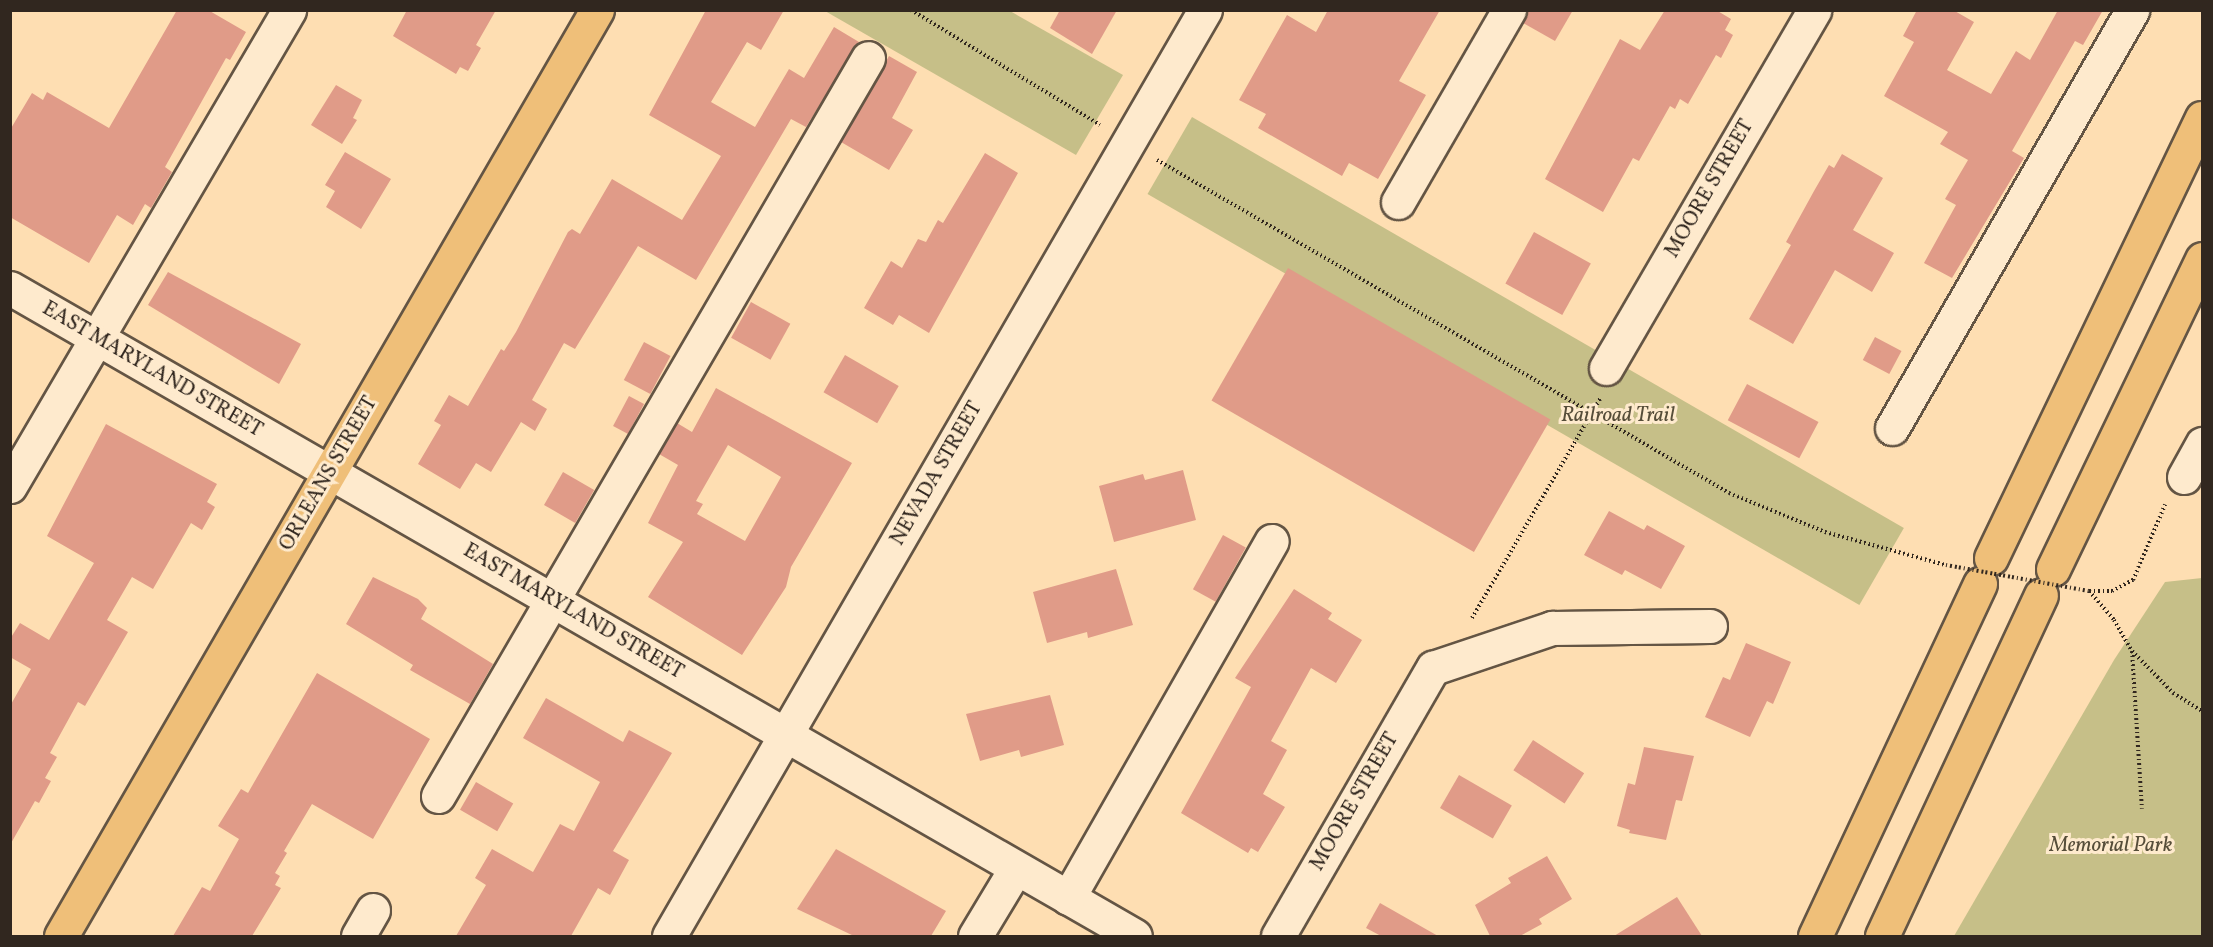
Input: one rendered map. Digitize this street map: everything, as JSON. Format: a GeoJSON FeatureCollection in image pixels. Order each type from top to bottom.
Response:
{"type":"FeatureCollection","features":[{"type":"Feature","properties":{"kind":"main road","name":"ORLEANS STREET"},"geometry":{"type":"LineString","coordinates":[[61,936],[597,10]]}},
{"type":"Feature","properties":{"kind":"main road"},"geometry":{"type":"LineString","coordinates":[[1815,936],[1985,571],[2202,117]]}},
{"type":"Feature","properties":{"kind":"main road"},"geometry":{"type":"LineString","coordinates":[[1882,936],[2047,582],[2202,259]]}},
{"type":"Feature","properties":{"kind":"street"},"geometry":{"type":"LineString","coordinates":[[10,486],[289,10]]}},
{"type":"Feature","properties":{"kind":"street","name":"NEVADA STREET"},"geometry":{"type":"LineString","coordinates":[[669,936],[1205,10]]}},
{"type":"Feature","properties":{"kind":"street"},"geometry":{"type":"LineString","coordinates":[[1398,202],[1509,10]]}},
{"type":"Feature","properties":{"kind":"street","name":"MOORE STREET"},"geometry":{"type":"LineString","coordinates":[[1606,368],[1814,10]]}},
{"type":"Feature","properties":{"kind":"street"},"geometry":{"type":"LineString","coordinates":[[1892,428],[2132,10]]}},
{"type":"Feature","properties":{"kind":"street"},"geometry":{"type":"LineString","coordinates":[[438,796],[868,58]]}},
{"type":"Feature","properties":{"kind":"street","name":"EAST MARYLAND STREET"},"geometry":{"type":"LineString","coordinates":[[10,288],[1135,936]]}},
{"type":"Feature","properties":{"kind":"street"},"geometry":{"type":"LineString","coordinates":[[2184,477],[2202,444]]}},
{"type":"Feature","properties":{"kind":"street"},"geometry":{"type":"LineString","coordinates":[[1068,898],[1272,541]]}},
{"type":"Feature","properties":{"kind":"street","name":"MOORE STREET"},"geometry":{"type":"LineString","coordinates":[[1278,936],[1433,668],[1552,628],[1710,626]]}},
{"type":"Feature","properties":{"kind":"street"},"geometry":{"type":"LineString","coordinates":[[975,936],[1016,868]]}},
{"type":"Feature","properties":{"kind":"path"},"geometry":{"type":"LineString","coordinates":[[910,10],[1105,128]]}},
{"type":"Feature","properties":{"kind":"path"},"geometry":{"type":"LineString","coordinates":[[1147,154],[1729,493],[1826,532],[1946,565],[2088,591],[2112,591],[2133,580],[2172,489],[2184,477]]}},
{"type":"Feature","properties":{"kind":"path"},"geometry":{"type":"LineString","coordinates":[[1471,620],[1610,382],[1606,368]]}},
{"type":"Feature","properties":{"kind":"path"},"geometry":{"type":"LineString","coordinates":[[2088,591],[2114,620],[2132,651],[2173,693],[2202,711]]}},
{"type":"Feature","properties":{"kind":"path"},"geometry":{"type":"LineString","coordinates":[[2132,651],[2142,809]]}},
{"type":"Feature","properties":{"kind":"green space"},"geometry":{"type":"Polygon","coordinates":[[[825,11],[1010,11],[1123,75],[1076,155],[825,11]]]}},
{"type":"Feature","properties":{"kind":"green space","name":"Railroad Trail"},"geometry":{"type":"Polygon","coordinates":[[[1192,117],[1904,528],[1859,605],[1148,194],[1192,117]]]}},
{"type":"Feature","properties":{"kind":"green space","name":"Memorial Park"},"geometry":{"type":"Polygon","coordinates":[[[2202,578],[2202,936],[1954,936],[2114,660],[2165,582],[2202,578]]]}},
{"type":"Feature","properties":{"kind":"building"},"geometry":{"type":"Polygon","coordinates":[[[177,10],[208,10],[246,32],[230,60],[226,58],[165,167],[172,172],[151,208],[145,204],[133,225],[117,215],[89,263],[10,217],[10,130],[32,93],[43,100],[47,92],[109,128],[177,10]]]}},
{"type":"Feature","properties":{"kind":"building"},"geometry":{"type":"Polygon","coordinates":[[[407,10],[496,10],[476,45],[481,48],[468,71],[460,67],[456,74],[393,36],[407,10]]]}},
{"type":"Feature","properties":{"kind":"building"},"geometry":{"type":"Polygon","coordinates":[[[706,10],[784,10],[761,50],[747,42],[711,102],[755,127],[789,69],[804,78],[834,27],[859,42],[806,127],[791,119],[696,280],[638,246],[575,349],[564,343],[532,400],[547,409],[535,431],[521,422],[491,472],[476,463],[460,489],[418,464],[441,425],[434,421],[449,395],[468,406],[501,349],[504,351],[516,332],[568,232],[572,229],[580,234],[612,179],[682,220],[721,156],[649,115],[706,10]]]}},
{"type":"Feature","properties":{"kind":"building"},"geometry":{"type":"Polygon","coordinates":[[[1060,10],[1117,10],[1092,54],[1050,28],[1060,10]]]}},
{"type":"Feature","properties":{"kind":"building"},"geometry":{"type":"Polygon","coordinates":[[[1328,10],[1440,10],[1399,81],[1426,95],[1378,179],[1349,163],[1342,176],[1258,128],[1266,114],[1239,100],[1287,15],[1316,32],[1328,10]]]}},
{"type":"Feature","properties":{"kind":"building"},"geometry":{"type":"Polygon","coordinates":[[[1528,10],[1573,10],[1555,41],[1523,23],[1528,10]]]}},
{"type":"Feature","properties":{"kind":"building"},"geometry":{"type":"Polygon","coordinates":[[[1665,10],[1716,10],[1731,19],[1725,30],[1733,35],[1721,58],[1716,55],[1688,104],[1680,99],[1675,109],[1670,106],[1639,161],[1633,158],[1603,212],[1545,179],[1620,39],[1640,50],[1665,10]]]}},
{"type":"Feature","properties":{"kind":"building"},"geometry":{"type":"Polygon","coordinates":[[[1917,10],[1953,10],[1974,22],[1947,70],[1991,94],[2016,51],[2030,60],[2058,10],[2103,10],[2083,45],[2075,41],[2012,151],[2024,158],[1952,278],[1924,263],[1956,205],[1945,199],[1968,160],[1940,144],[1948,132],[1884,96],[1914,42],[1903,36],[1917,10]]]}},
{"type":"Feature","properties":{"kind":"building"},"geometry":{"type":"Polygon","coordinates":[[[889,56],[917,72],[892,118],[913,130],[889,170],[841,142],[889,56]]]}},
{"type":"Feature","properties":{"kind":"building"},"geometry":{"type":"Polygon","coordinates":[[[336,85],[362,100],[353,118],[357,120],[342,144],[311,125],[336,85]]]}},
{"type":"Feature","properties":{"kind":"building"},"geometry":{"type":"Polygon","coordinates":[[[345,152],[391,179],[361,229],[326,207],[335,191],[325,185],[345,152]]]}},
{"type":"Feature","properties":{"kind":"building"},"geometry":{"type":"Polygon","coordinates":[[[985,153],[1018,173],[929,333],[899,315],[893,325],[864,308],[891,261],[902,268],[918,239],[926,242],[938,220],[943,223],[985,153]]]}},
{"type":"Feature","properties":{"kind":"building"},"geometry":{"type":"Polygon","coordinates":[[[1842,154],[1883,178],[1853,230],[1894,253],[1872,292],[1835,270],[1793,344],[1749,319],[1791,245],[1786,242],[1814,191],[1829,165],[1834,168],[1842,154]]]}},
{"type":"Feature","properties":{"kind":"building"},"geometry":{"type":"Polygon","coordinates":[[[1534,232],[1591,264],[1562,315],[1505,284],[1534,232]]]}},
{"type":"Feature","properties":{"kind":"building"},"geometry":{"type":"Polygon","coordinates":[[[1288,268],[1550,420],[1474,552],[1212,401],[1288,268]]]}},
{"type":"Feature","properties":{"kind":"building"},"geometry":{"type":"Polygon","coordinates":[[[168,272],[301,344],[279,384],[148,305],[168,272]]]}},
{"type":"Feature","properties":{"kind":"building"},"geometry":{"type":"Polygon","coordinates":[[[751,302],[790,324],[770,360],[731,338],[751,302]]]}},
{"type":"Feature","properties":{"kind":"building"},"geometry":{"type":"Polygon","coordinates":[[[1875,337],[1901,351],[1889,374],[1863,360],[1875,337]]]}},
{"type":"Feature","properties":{"kind":"building"},"geometry":{"type":"Polygon","coordinates":[[[644,342],[670,356],[650,394],[624,380],[644,342]]]}},
{"type":"Feature","properties":{"kind":"building"},"geometry":{"type":"Polygon","coordinates":[[[845,355],[899,386],[877,423],[824,392],[845,355]]]}},
{"type":"Feature","properties":{"kind":"building"},"geometry":{"type":"Polygon","coordinates":[[[1747,384],[1819,422],[1799,458],[1728,420],[1747,384]]]}},
{"type":"Feature","properties":{"kind":"building"},"geometry":{"type":"Polygon","coordinates":[[[716,388],[852,463],[791,567],[786,587],[742,655],[648,597],[683,542],[648,523],[678,465],[659,454],[677,423],[692,432],[716,388]],[[728,445],[696,501],[703,504],[697,514],[745,541],[781,477],[728,445]]]}},
{"type":"Feature","properties":{"kind":"building"},"geometry":{"type":"Polygon","coordinates":[[[629,396],[644,404],[628,434],[613,426],[629,396]]]}},
{"type":"Feature","properties":{"kind":"building"},"geometry":{"type":"Polygon","coordinates":[[[106,424],[217,484],[207,502],[215,507],[202,530],[191,523],[153,589],[132,577],[107,620],[128,632],[85,706],[78,702],[50,753],[57,757],[45,778],[51,781],[39,803],[35,801],[10,845],[10,706],[31,669],[10,657],[10,639],[20,623],[49,640],[94,563],[47,536],[106,424]]]}},
{"type":"Feature","properties":{"kind":"building"},"geometry":{"type":"Polygon","coordinates":[[[1183,470],[1196,520],[1114,542],[1099,486],[1143,474],[1145,480],[1183,470]]]}},
{"type":"Feature","properties":{"kind":"building"},"geometry":{"type":"Polygon","coordinates":[[[563,472],[594,490],[575,523],[544,505],[563,472]]]}},
{"type":"Feature","properties":{"kind":"building"},"geometry":{"type":"Polygon","coordinates":[[[1609,511],[1644,530],[1647,525],[1685,546],[1661,589],[1625,570],[1622,575],[1584,555],[1609,511]]]}},
{"type":"Feature","properties":{"kind":"building"},"geometry":{"type":"Polygon","coordinates":[[[1223,535],[1246,548],[1216,602],[1193,589],[1223,535]]]}},
{"type":"Feature","properties":{"kind":"building"},"geometry":{"type":"Polygon","coordinates":[[[1116,569],[1133,625],[1088,638],[1087,632],[1047,643],[1033,592],[1116,569]]]}},
{"type":"Feature","properties":{"kind":"building"},"geometry":{"type":"Polygon","coordinates":[[[373,577],[418,599],[427,608],[421,619],[493,664],[470,704],[410,670],[413,665],[346,624],[373,577]]]}},
{"type":"Feature","properties":{"kind":"building"},"geometry":{"type":"Polygon","coordinates":[[[1294,589],[1332,613],[1328,619],[1362,640],[1336,683],[1311,668],[1271,741],[1287,750],[1263,794],[1285,807],[1258,852],[1251,848],[1248,853],[1181,813],[1251,687],[1235,678],[1294,589]]]}},
{"type":"Feature","properties":{"kind":"building"},"geometry":{"type":"Polygon","coordinates":[[[1746,643],[1791,662],[1773,704],[1767,701],[1750,737],[1705,717],[1723,677],[1730,680],[1746,643]]]}},
{"type":"Feature","properties":{"kind":"building"},"geometry":{"type":"Polygon","coordinates":[[[317,673],[430,739],[373,839],[312,804],[284,851],[287,853],[275,873],[280,876],[275,885],[281,888],[252,936],[173,936],[202,887],[210,891],[239,839],[218,826],[241,789],[248,793],[317,673]]]}},
{"type":"Feature","properties":{"kind":"building"},"geometry":{"type":"Polygon","coordinates":[[[1050,695],[1064,745],[1021,757],[1019,750],[980,761],[966,714],[1050,695]]]}},
{"type":"Feature","properties":{"kind":"building"},"geometry":{"type":"Polygon","coordinates":[[[546,698],[623,742],[629,730],[672,753],[613,851],[629,860],[610,895],[598,888],[571,936],[456,936],[486,885],[475,878],[492,849],[533,872],[560,824],[574,831],[600,782],[523,738],[546,698]]]}},
{"type":"Feature","properties":{"kind":"building"},"geometry":{"type":"Polygon","coordinates":[[[1533,740],[1584,773],[1565,803],[1513,770],[1533,740]]]}},
{"type":"Feature","properties":{"kind":"building"},"geometry":{"type":"Polygon","coordinates":[[[1644,747],[1694,756],[1682,801],[1676,800],[1666,840],[1629,833],[1630,830],[1617,826],[1628,783],[1635,785],[1644,747]]]}},
{"type":"Feature","properties":{"kind":"building"},"geometry":{"type":"Polygon","coordinates":[[[1459,775],[1512,805],[1493,838],[1440,808],[1459,775]]]}},
{"type":"Feature","properties":{"kind":"building"},"geometry":{"type":"Polygon","coordinates":[[[476,782],[513,803],[497,831],[460,810],[476,782]]]}},
{"type":"Feature","properties":{"kind":"building"},"geometry":{"type":"Polygon","coordinates":[[[836,849],[946,911],[931,936],[854,936],[797,909],[836,849]]]}},
{"type":"Feature","properties":{"kind":"building"},"geometry":{"type":"Polygon","coordinates":[[[1547,856],[1572,899],[1539,919],[1542,924],[1520,936],[1490,936],[1475,905],[1511,883],[1508,878],[1547,856]]]}},
{"type":"Feature","properties":{"kind":"building"},"geometry":{"type":"Polygon","coordinates":[[[1677,897],[1702,936],[1614,936],[1677,897]]]}},
{"type":"Feature","properties":{"kind":"building"},"geometry":{"type":"Polygon","coordinates":[[[1380,903],[1438,936],[1381,936],[1366,928],[1380,903]]]}}]}
